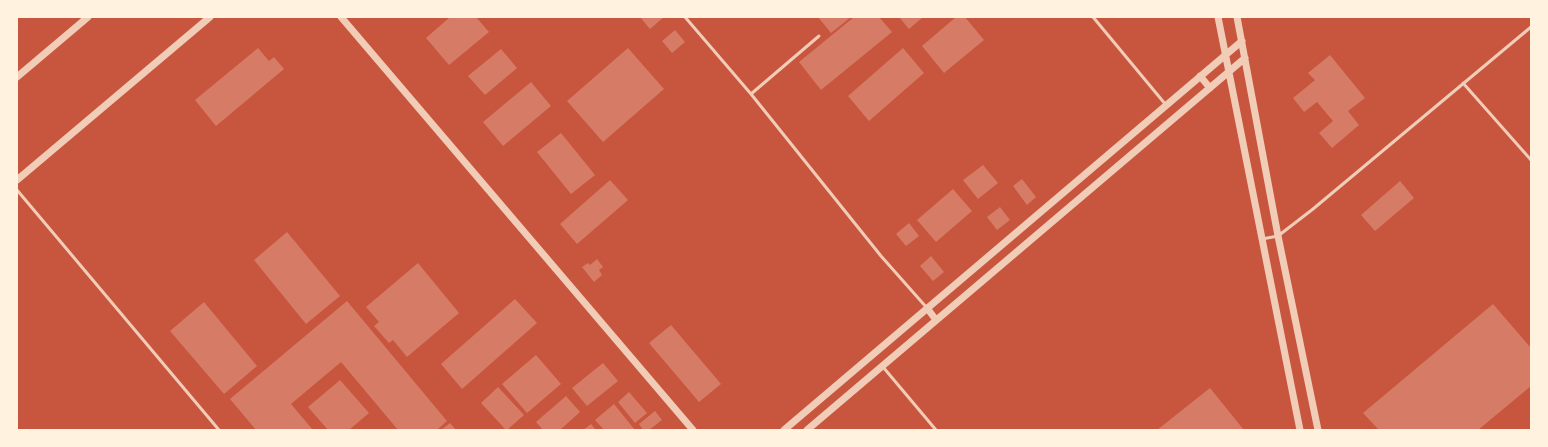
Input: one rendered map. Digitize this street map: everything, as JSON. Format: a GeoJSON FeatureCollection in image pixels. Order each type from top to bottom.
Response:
{"type":"FeatureCollection","features":[{"type":"Feature","properties":{"kind":"street"},"geometry":{"type":"LineString","coordinates":[[17,77],[88,17]]}},
{"type":"Feature","properties":{"kind":"street"},"geometry":{"type":"LineString","coordinates":[[17,180],[210,17]]}},
{"type":"Feature","properties":{"kind":"street"},"geometry":{"type":"LineString","coordinates":[[341,17],[693,430]]}},
{"type":"Feature","properties":{"kind":"street"},"geometry":{"type":"LineString","coordinates":[[1218,17],[1300,430]]}},
{"type":"Feature","properties":{"kind":"street"},"geometry":{"type":"LineString","coordinates":[[1237,17],[1278,236],[1318,430]]}},
{"type":"Feature","properties":{"kind":"street"},"geometry":{"type":"LineString","coordinates":[[784,430],[1200,76],[1242,42]]}},
{"type":"Feature","properties":{"kind":"street"},"geometry":{"type":"LineString","coordinates":[[806,430],[1245,58]]}},
{"type":"Feature","properties":{"kind":"street"},"geometry":{"type":"LineString","coordinates":[[1200,76],[1210,88]]}},
{"type":"Feature","properties":{"kind":"street"},"geometry":{"type":"LineString","coordinates":[[927,308],[936,320]]}},
{"type":"Feature","properties":{"kind":"street"},"geometry":{"type":"LineString","coordinates":[[873,355],[882,366]]}},
{"type":"Feature","properties":{"kind":"lane"},"geometry":{"type":"LineString","coordinates":[[684,17],[751,94],[881,256],[927,308]]}},
{"type":"Feature","properties":{"kind":"lane"},"geometry":{"type":"LineString","coordinates":[[1093,17],[1166,105]]}},
{"type":"Feature","properties":{"kind":"lane"},"geometry":{"type":"LineString","coordinates":[[1262,239],[1278,236],[1531,27]]}},
{"type":"Feature","properties":{"kind":"lane"},"geometry":{"type":"LineString","coordinates":[[751,94],[819,36]]}},
{"type":"Feature","properties":{"kind":"lane"},"geometry":{"type":"LineString","coordinates":[[1463,83],[1531,160]]}},
{"type":"Feature","properties":{"kind":"lane"},"geometry":{"type":"LineString","coordinates":[[17,190],[219,430]]}},
{"type":"Feature","properties":{"kind":"lane"},"geometry":{"type":"LineString","coordinates":[[882,366],[936,430]]}},
{"type":"Feature","properties":{"kind":"building"},"geometry":{"type":"Polygon","coordinates":[[[450,17],[476,17],[489,32],[449,65],[426,38],[450,17]]]}},
{"type":"Feature","properties":{"kind":"building"},"geometry":{"type":"Polygon","coordinates":[[[640,17],[664,17],[650,29],[640,17]]]}},
{"type":"Feature","properties":{"kind":"building"},"geometry":{"type":"Polygon","coordinates":[[[818,17],[851,17],[831,33],[818,17]]]}},
{"type":"Feature","properties":{"kind":"building"},"geometry":{"type":"Polygon","coordinates":[[[854,17],[879,17],[892,32],[821,90],[799,62],[854,17]]]}},
{"type":"Feature","properties":{"kind":"building"},"geometry":{"type":"Polygon","coordinates":[[[899,17],[923,17],[909,29],[899,17]]]}},
{"type":"Feature","properties":{"kind":"building"},"geometry":{"type":"Polygon","coordinates":[[[956,17],[965,17],[984,40],[944,73],[922,46],[956,17]]]}},
{"type":"Feature","properties":{"kind":"building"},"geometry":{"type":"Polygon","coordinates":[[[675,30],[685,42],[672,53],[662,41],[675,30]]]}},
{"type":"Feature","properties":{"kind":"building"},"geometry":{"type":"Polygon","coordinates":[[[258,48],[269,61],[274,57],[284,69],[216,126],[195,100],[258,48]]]}},
{"type":"Feature","properties":{"kind":"building"},"geometry":{"type":"Polygon","coordinates":[[[628,48],[664,89],[603,142],[567,101],[628,48]]]}},
{"type":"Feature","properties":{"kind":"building"},"geometry":{"type":"Polygon","coordinates":[[[903,48],[924,73],[869,121],[848,96],[903,48]]]}},
{"type":"Feature","properties":{"kind":"building"},"geometry":{"type":"Polygon","coordinates":[[[501,49],[517,68],[485,95],[468,76],[501,49]]]}},
{"type":"Feature","properties":{"kind":"building"},"geometry":{"type":"Polygon","coordinates":[[[1330,55],[1365,98],[1348,111],[1359,125],[1332,148],[1319,133],[1333,121],[1317,102],[1304,112],[1293,98],[1315,80],[1308,73],[1330,55]]]}},
{"type":"Feature","properties":{"kind":"building"},"geometry":{"type":"Polygon","coordinates":[[[531,82],[551,106],[503,146],[483,122],[531,82]]]}},
{"type":"Feature","properties":{"kind":"building"},"geometry":{"type":"Polygon","coordinates":[[[561,133],[595,175],[571,194],[537,152],[561,133]]]}},
{"type":"Feature","properties":{"kind":"building"},"geometry":{"type":"Polygon","coordinates":[[[983,165],[998,183],[978,199],[963,180],[983,165]]]}},
{"type":"Feature","properties":{"kind":"building"},"geometry":{"type":"Polygon","coordinates":[[[1022,179],[1036,197],[1027,205],[1013,186],[1022,179]]]}},
{"type":"Feature","properties":{"kind":"building"},"geometry":{"type":"Polygon","coordinates":[[[610,180],[628,200],[577,244],[560,224],[610,180]]]}},
{"type":"Feature","properties":{"kind":"building"},"geometry":{"type":"Polygon","coordinates":[[[1400,181],[1414,198],[1375,231],[1361,215],[1400,181]]]}},
{"type":"Feature","properties":{"kind":"building"},"geometry":{"type":"Polygon","coordinates":[[[953,189],[972,211],[936,242],[917,220],[953,189]]]}},
{"type":"Feature","properties":{"kind":"building"},"geometry":{"type":"Polygon","coordinates":[[[1000,207],[1010,220],[997,230],[987,217],[1000,207]]]}},
{"type":"Feature","properties":{"kind":"building"},"geometry":{"type":"Polygon","coordinates":[[[909,223],[919,236],[906,246],[896,234],[909,223]]]}},
{"type":"Feature","properties":{"kind":"building"},"geometry":{"type":"Polygon","coordinates":[[[287,232],[340,296],[306,324],[254,260],[287,232]]]}},
{"type":"Feature","properties":{"kind":"building"},"geometry":{"type":"Polygon","coordinates":[[[931,256],[944,272],[933,281],[920,266],[931,256]]]}},
{"type":"Feature","properties":{"kind":"building"},"geometry":{"type":"Polygon","coordinates":[[[597,259],[603,267],[599,270],[602,275],[594,282],[582,267],[588,263],[590,265],[597,259]]]}},
{"type":"Feature","properties":{"kind":"building"},"geometry":{"type":"Polygon","coordinates":[[[418,263],[459,313],[407,357],[393,340],[389,343],[374,326],[379,322],[366,307],[418,263]]]}},
{"type":"Feature","properties":{"kind":"building"},"geometry":{"type":"Polygon","coordinates":[[[515,299],[537,323],[462,389],[441,364],[515,299]]]}},
{"type":"Feature","properties":{"kind":"building"},"geometry":{"type":"Polygon","coordinates":[[[347,301],[447,421],[437,430],[398,430],[341,362],[291,404],[313,430],[256,430],[230,399],[347,301]]]}},
{"type":"Feature","properties":{"kind":"building"},"geometry":{"type":"Polygon","coordinates":[[[204,302],[257,366],[224,394],[170,331],[204,302]]]}},
{"type":"Feature","properties":{"kind":"building"},"geometry":{"type":"Polygon","coordinates":[[[1493,304],[1531,348],[1531,386],[1478,430],[1379,430],[1363,413],[1493,304]]]}},
{"type":"Feature","properties":{"kind":"building"},"geometry":{"type":"Polygon","coordinates":[[[671,325],[721,384],[699,402],[649,343],[671,325]]]}},
{"type":"Feature","properties":{"kind":"building"},"geometry":{"type":"Polygon","coordinates":[[[536,355],[561,384],[527,413],[502,384],[536,355]]]}},
{"type":"Feature","properties":{"kind":"building"},"geometry":{"type":"Polygon","coordinates":[[[603,363],[618,381],[587,406],[572,388],[603,363]]]}},
{"type":"Feature","properties":{"kind":"building"},"geometry":{"type":"Polygon","coordinates":[[[340,380],[369,413],[349,430],[328,430],[308,407],[340,380]]]}},
{"type":"Feature","properties":{"kind":"building"},"geometry":{"type":"Polygon","coordinates":[[[498,387],[524,415],[507,430],[481,403],[498,387]]]}},
{"type":"Feature","properties":{"kind":"building"},"geometry":{"type":"Polygon","coordinates":[[[1210,388],[1244,430],[1157,430],[1210,388]]]}},
{"type":"Feature","properties":{"kind":"building"},"geometry":{"type":"Polygon","coordinates":[[[629,392],[647,413],[635,423],[618,402],[629,392]]]}},
{"type":"Feature","properties":{"kind":"building"},"geometry":{"type":"Polygon","coordinates":[[[566,396],[580,412],[560,430],[543,430],[536,422],[566,396]]]}},
{"type":"Feature","properties":{"kind":"building"},"geometry":{"type":"Polygon","coordinates":[[[614,404],[635,430],[604,430],[595,420],[614,404]]]}},
{"type":"Feature","properties":{"kind":"building"},"geometry":{"type":"Polygon","coordinates":[[[655,411],[662,420],[649,430],[643,430],[639,424],[655,411]]]}},
{"type":"Feature","properties":{"kind":"building"},"geometry":{"type":"Polygon","coordinates":[[[450,423],[456,430],[441,430],[450,423]]]}},
{"type":"Feature","properties":{"kind":"building"},"geometry":{"type":"Polygon","coordinates":[[[591,424],[596,430],[583,430],[591,424]]]}}]}
